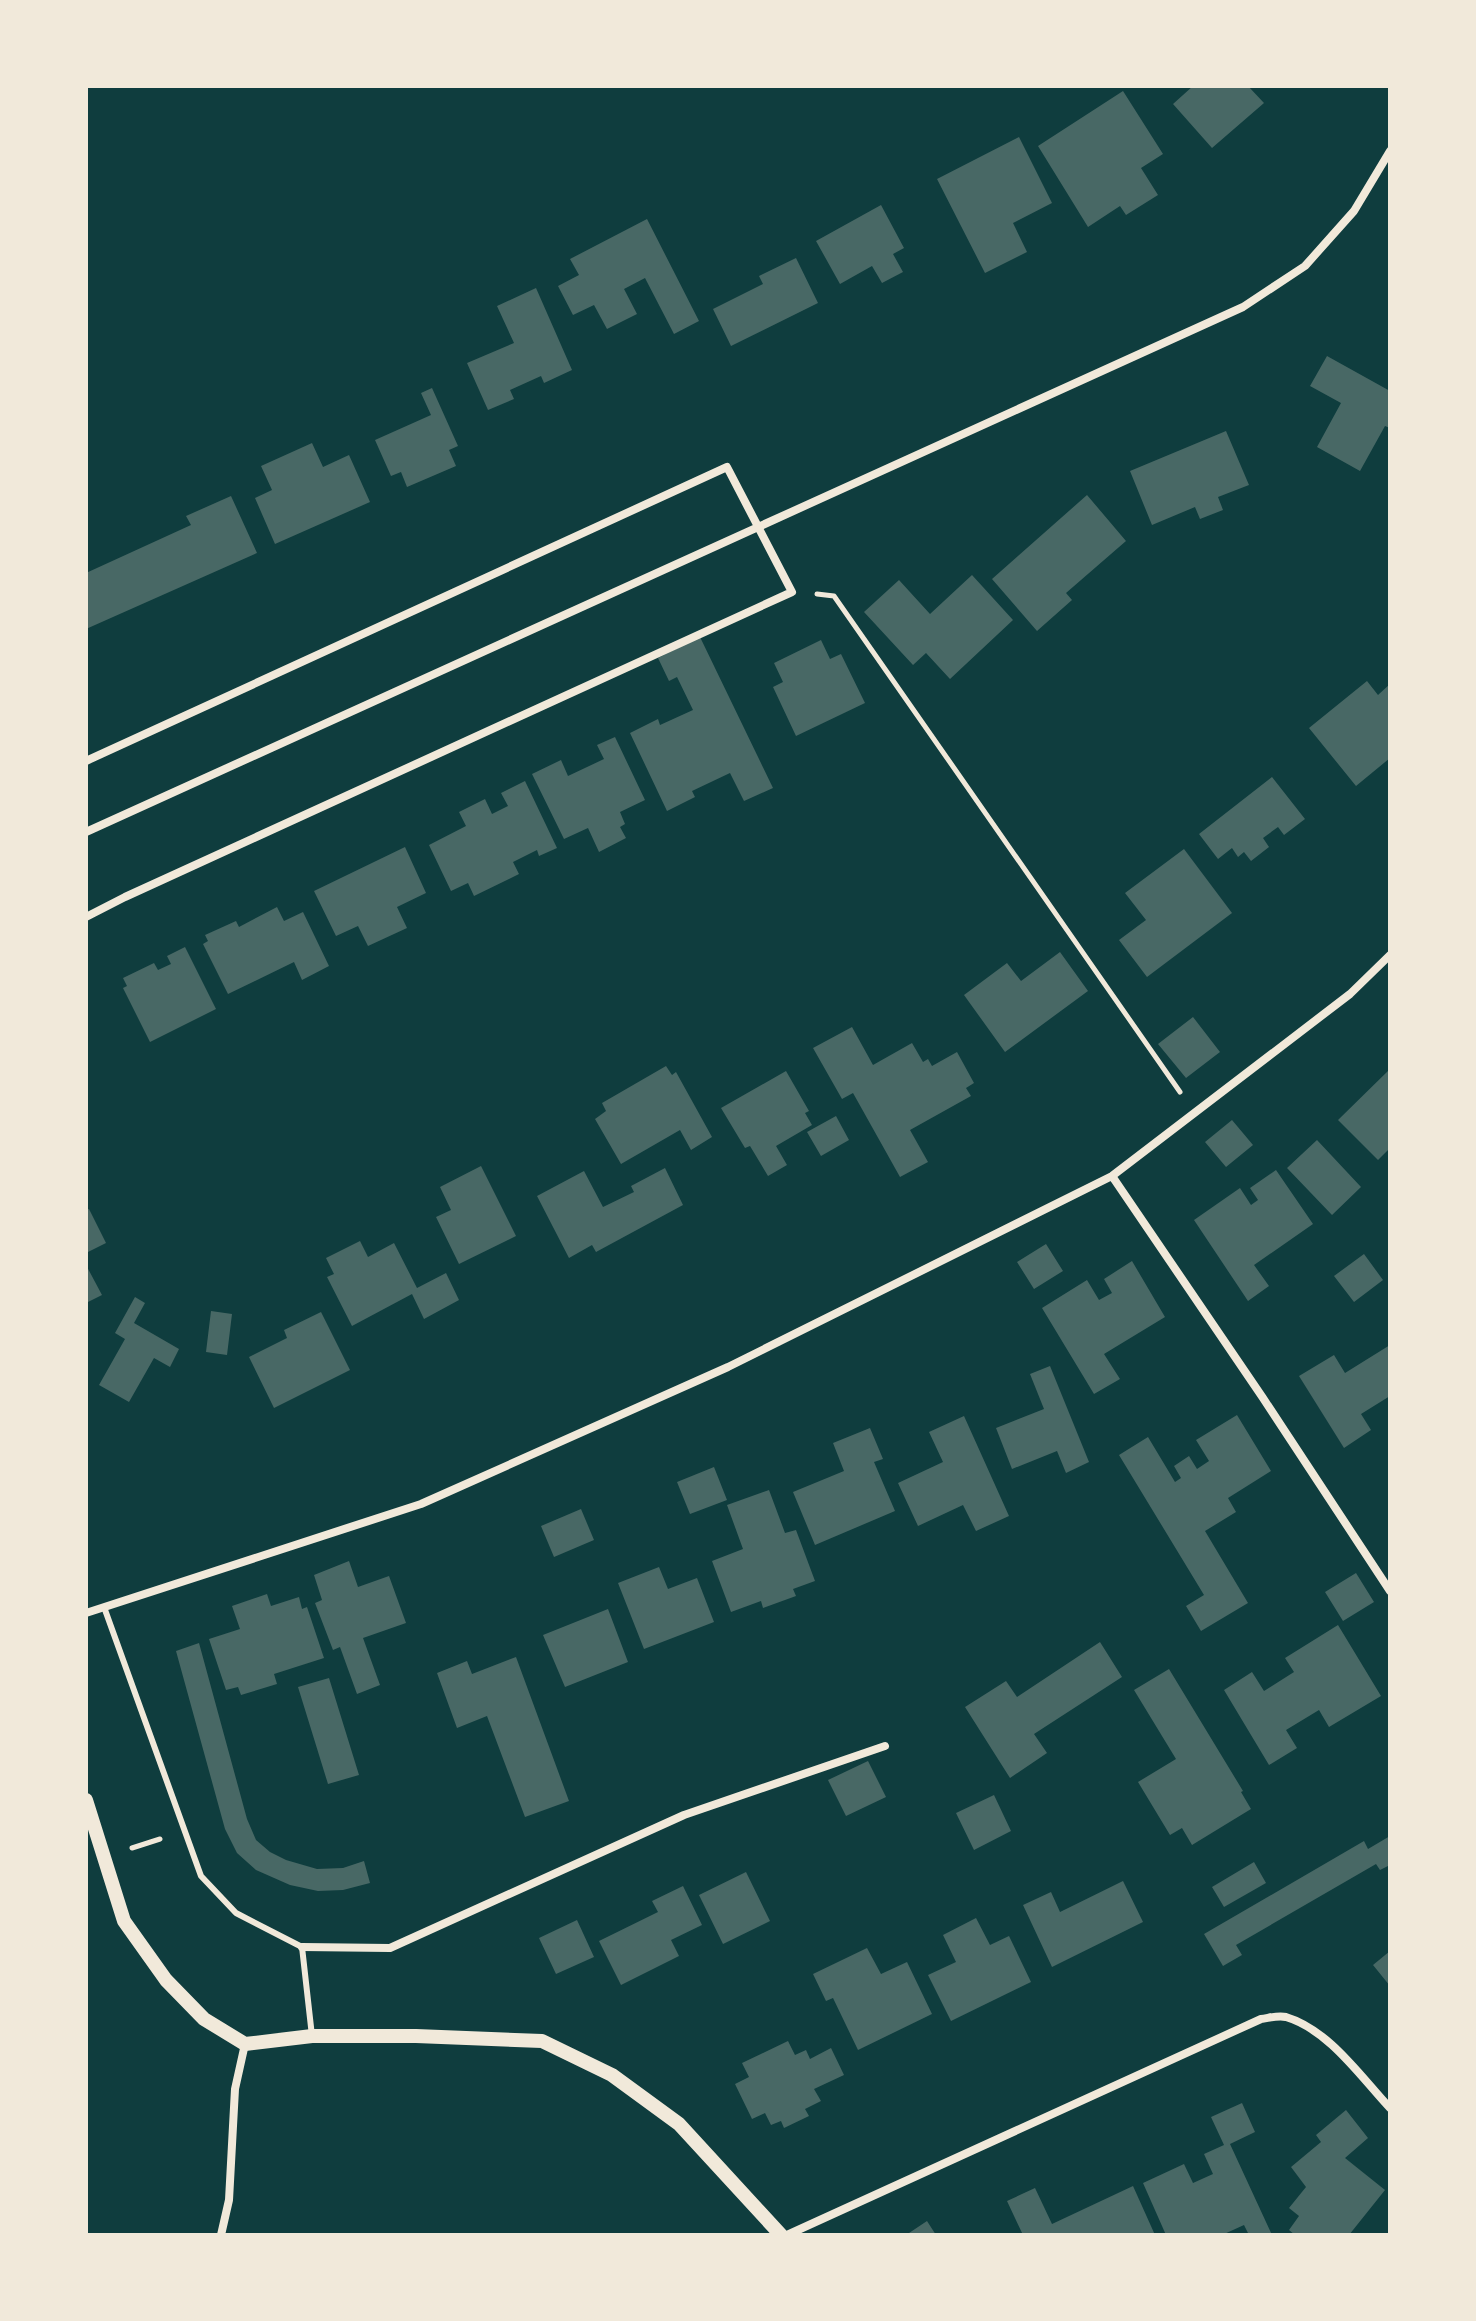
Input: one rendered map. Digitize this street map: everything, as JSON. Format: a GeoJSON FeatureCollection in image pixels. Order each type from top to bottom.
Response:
{"type":"FeatureCollection","features":[{"type":"Feature","properties":{"kind":"street"},"geometry":{"type":"LineString","coordinates":[[86,832],[1243,307],[1305,266],[1354,211],[1390,151]]}},
{"type":"Feature","properties":{"kind":"street"},"geometry":{"type":"LineString","coordinates":[[86,761],[727,467],[792,592],[86,917]]}},
{"type":"Feature","properties":{"kind":"street"},"geometry":{"type":"LineString","coordinates":[[86,1613],[421,1504],[728,1367],[1112,1176],[1350,994],[1390,955]]}},
{"type":"Feature","properties":{"kind":"street"},"geometry":{"type":"LineString","coordinates":[[1112,1176],[1390,1591]]}},
{"type":"Feature","properties":{"kind":"street"},"geometry":{"type":"LineString","coordinates":[[302,1947],[390,1948],[684,1815],[885,1746]]}},
{"type":"Feature","properties":{"kind":"street"},"geometry":{"type":"LineString","coordinates":[[86,1800],[124,1921],[166,1980],[204,2019],[245,2044],[312,2036],[542,2041],[612,2075],[679,2124],[781,2235]]}},
{"type":"Feature","properties":{"kind":"street"},"geometry":{"type":"LineString","coordinates":[[787,2235],[1261,2019],[1283,2015],[1329,2042],[1390,2108]]}},
{"type":"Feature","properties":{"kind":"street"},"geometry":{"type":"LineString","coordinates":[[221,2235],[229,2200],[235,2089],[245,2044]]}},
{"type":"Feature","properties":{"kind":"lane"},"geometry":{"type":"LineString","coordinates":[[104,1607],[201,1876],[236,1913],[302,1947],[312,2036]]}},
{"type":"Feature","properties":{"kind":"path"},"geometry":{"type":"LineString","coordinates":[[792,592],[834,596],[1195,1113]]}},
{"type":"Feature","properties":{"kind":"path"},"geometry":{"type":"LineString","coordinates":[[105,1858],[184,1831]]}},
{"type":"Feature","properties":{"kind":"building"},"geometry":{"type":"Polygon","coordinates":[[[1193,86],[1248,86],[1264,103],[1212,148],[1173,104],[1193,86]]]}},
{"type":"Feature","properties":{"kind":"building"},"geometry":{"type":"Polygon","coordinates":[[[1123,91],[1163,154],[1141,168],[1158,195],[1126,215],[1120,206],[1088,227],[1038,146],[1123,91]]]}},
{"type":"Feature","properties":{"kind":"building"},"geometry":{"type":"Polygon","coordinates":[[[1019,137],[1052,203],[1013,223],[1027,252],[985,273],[937,179],[1019,137]]]}},
{"type":"Feature","properties":{"kind":"building"},"geometry":{"type":"Polygon","coordinates":[[[881,205],[904,248],[893,254],[903,272],[882,283],[872,266],[840,284],[816,241],[881,205]]]}},
{"type":"Feature","properties":{"kind":"building"},"geometry":{"type":"Polygon","coordinates":[[[647,219],[699,321],[674,334],[645,278],[624,289],[637,314],[607,329],[594,305],[573,315],[558,286],[579,275],[570,259],[647,219]]]}},
{"type":"Feature","properties":{"kind":"building"},"geometry":{"type":"Polygon","coordinates":[[[796,258],[818,303],[731,346],[713,309],[763,284],[759,276],[796,258]]]}},
{"type":"Feature","properties":{"kind":"building"},"geometry":{"type":"Polygon","coordinates":[[[536,288],[572,370],[544,383],[541,376],[510,390],[514,399],[488,410],[467,363],[514,343],[497,306],[536,288]]]}},
{"type":"Feature","properties":{"kind":"building"},"geometry":{"type":"Polygon","coordinates":[[[1327,356],[1390,391],[1390,428],[1385,426],[1360,471],[1317,447],[1341,403],[1310,386],[1327,356]]]}},
{"type":"Feature","properties":{"kind":"building"},"geometry":{"type":"Polygon","coordinates":[[[432,388],[458,446],[449,450],[456,466],[407,487],[401,472],[391,476],[375,440],[431,415],[421,393],[432,388]]]}},
{"type":"Feature","properties":{"kind":"building"},"geometry":{"type":"Polygon","coordinates":[[[1226,431],[1249,485],[1218,497],[1223,510],[1200,519],[1195,507],[1152,525],[1130,471],[1226,431]]]}},
{"type":"Feature","properties":{"kind":"building"},"geometry":{"type":"Polygon","coordinates":[[[312,443],[323,467],[349,455],[370,502],[275,544],[255,498],[272,490],[261,466],[312,443]]]}},
{"type":"Feature","properties":{"kind":"building"},"geometry":{"type":"Polygon","coordinates":[[[1087,495],[1126,541],[1066,593],[1072,600],[1037,631],[992,579],[1087,495]]]}},
{"type":"Feature","properties":{"kind":"building"},"geometry":{"type":"Polygon","coordinates":[[[231,496],[257,553],[86,629],[86,573],[191,525],[186,516],[231,496]]]}},
{"type":"Feature","properties":{"kind":"building"},"geometry":{"type":"Polygon","coordinates":[[[972,575],[1013,620],[950,679],[926,653],[913,665],[864,612],[899,580],[930,614],[972,575]]]}},
{"type":"Feature","properties":{"kind":"building"},"geometry":{"type":"Polygon","coordinates":[[[700,637],[773,788],[744,801],[730,773],[692,791],[695,797],[667,811],[630,733],[658,719],[660,725],[693,710],[677,677],[669,681],[658,658],[700,637]]]}},
{"type":"Feature","properties":{"kind":"building"},"geometry":{"type":"Polygon","coordinates":[[[821,640],[830,659],[841,654],[865,703],[796,736],[773,687],[783,682],[774,663],[821,640]]]}},
{"type":"Feature","properties":{"kind":"building"},"geometry":{"type":"Polygon","coordinates":[[[1367,681],[1378,695],[1390,684],[1390,758],[1356,786],[1309,728],[1367,681]]]}},
{"type":"Feature","properties":{"kind":"building"},"geometry":{"type":"Polygon","coordinates":[[[615,737],[645,800],[620,812],[625,824],[620,827],[626,838],[599,852],[588,828],[564,839],[532,774],[561,760],[568,776],[604,759],[597,745],[615,737]]]}},
{"type":"Feature","properties":{"kind":"building"},"geometry":{"type":"Polygon","coordinates":[[[1272,777],[1305,819],[1284,835],[1278,827],[1263,838],[1269,847],[1251,861],[1244,852],[1238,857],[1232,848],[1218,859],[1199,834],[1272,777]]]}},
{"type":"Feature","properties":{"kind":"building"},"geometry":{"type":"Polygon","coordinates":[[[525,781],[557,848],[539,856],[537,850],[513,862],[519,874],[474,896],[468,883],[451,891],[429,845],[466,826],[459,812],[485,799],[492,814],[508,806],[501,793],[525,781]]]}},
{"type":"Feature","properties":{"kind":"building"},"geometry":{"type":"Polygon","coordinates":[[[405,847],[426,893],[397,907],[407,928],[368,946],[358,926],[336,936],[314,891],[405,847]]]}},
{"type":"Feature","properties":{"kind":"building"},"geometry":{"type":"Polygon","coordinates":[[[1184,849],[1232,913],[1147,977],[1119,940],[1146,920],[1125,893],[1184,849]]]}},
{"type":"Feature","properties":{"kind":"building"},"geometry":{"type":"Polygon","coordinates":[[[277,907],[284,921],[303,912],[329,966],[302,980],[294,962],[228,994],[203,944],[208,941],[205,935],[236,921],[239,927],[277,907]]]}},
{"type":"Feature","properties":{"kind":"building"},"geometry":{"type":"Polygon","coordinates":[[[185,947],[216,1009],[150,1042],[123,988],[127,986],[123,978],[154,963],[158,970],[171,964],[167,956],[185,947]]]}},
{"type":"Feature","properties":{"kind":"building"},"geometry":{"type":"Polygon","coordinates":[[[1060,952],[1088,991],[1005,1052],[964,995],[1007,963],[1021,981],[1060,952]]]}},
{"type":"Feature","properties":{"kind":"building"},"geometry":{"type":"Polygon","coordinates":[[[1193,1017],[1220,1052],[1186,1078],[1158,1044],[1193,1017]]]}},
{"type":"Feature","properties":{"kind":"building"},"geometry":{"type":"Polygon","coordinates":[[[852,1027],[873,1065],[912,1043],[923,1062],[928,1059],[932,1066],[957,1052],[974,1083],[966,1088],[971,1096],[910,1130],[928,1162],[900,1177],[853,1093],[842,1099],[813,1048],[852,1027]]]}},
{"type":"Feature","properties":{"kind":"building"},"geometry":{"type":"Polygon","coordinates":[[[666,1066],[672,1075],[676,1072],[712,1137],[691,1150],[680,1130],[621,1164],[595,1119],[606,1111],[602,1103],[666,1066]]]}},
{"type":"Feature","properties":{"kind":"building"},"geometry":{"type":"Polygon","coordinates":[[[1390,1069],[1390,1148],[1378,1160],[1338,1120],[1390,1069]]]}},
{"type":"Feature","properties":{"kind":"building"},"geometry":{"type":"Polygon","coordinates":[[[786,1071],[809,1111],[805,1113],[812,1125],[776,1146],[787,1165],[768,1176],[750,1146],[745,1148],[721,1108],[786,1071]]]}},
{"type":"Feature","properties":{"kind":"building"},"geometry":{"type":"Polygon","coordinates":[[[836,1116],[849,1140],[821,1156],[807,1132],[836,1116]]]}},
{"type":"Feature","properties":{"kind":"building"},"geometry":{"type":"Polygon","coordinates":[[[1232,1120],[1253,1145],[1226,1167],[1205,1142],[1232,1120]]]}},
{"type":"Feature","properties":{"kind":"building"},"geometry":{"type":"Polygon","coordinates":[[[1317,1140],[1361,1187],[1332,1215],[1287,1168],[1317,1140]]]}},
{"type":"Feature","properties":{"kind":"building"},"geometry":{"type":"Polygon","coordinates":[[[481,1166],[516,1236],[459,1264],[436,1217],[451,1210],[440,1187],[481,1166]]]}},
{"type":"Feature","properties":{"kind":"building"},"geometry":{"type":"Polygon","coordinates":[[[665,1168],[683,1205],[596,1252],[592,1245],[569,1258],[537,1196],[584,1171],[603,1207],[634,1192],[631,1186],[665,1168]]]}},
{"type":"Feature","properties":{"kind":"building"},"geometry":{"type":"Polygon","coordinates":[[[1276,1170],[1313,1224],[1254,1265],[1269,1286],[1248,1301],[1194,1220],[1240,1188],[1251,1205],[1258,1200],[1250,1188],[1276,1170]]]}},
{"type":"Feature","properties":{"kind":"building"},"geometry":{"type":"Polygon","coordinates":[[[89,1209],[106,1243],[86,1253],[86,1210],[89,1209]]]}},
{"type":"Feature","properties":{"kind":"building"},"geometry":{"type":"Polygon","coordinates":[[[360,1241],[368,1257],[394,1243],[417,1288],[446,1273],[459,1300],[424,1319],[412,1294],[352,1326],[327,1277],[334,1274],[326,1258],[360,1241]]]}},
{"type":"Feature","properties":{"kind":"building"},"geometry":{"type":"Polygon","coordinates":[[[1046,1244],[1063,1271],[1034,1289],[1017,1262],[1046,1244]]]}},
{"type":"Feature","properties":{"kind":"building"},"geometry":{"type":"Polygon","coordinates":[[[1364,1254],[1383,1280],[1354,1302],[1334,1276],[1364,1254]]]}},
{"type":"Feature","properties":{"kind":"building"},"geometry":{"type":"Polygon","coordinates":[[[1132,1261],[1165,1317],[1104,1354],[1120,1379],[1094,1394],[1042,1308],[1087,1280],[1099,1300],[1112,1293],[1104,1279],[1132,1261]]]}},
{"type":"Feature","properties":{"kind":"building"},"geometry":{"type":"Polygon","coordinates":[[[86,1265],[102,1295],[86,1303],[86,1265]]]}},
{"type":"Feature","properties":{"kind":"building"},"geometry":{"type":"Polygon","coordinates":[[[135,1297],[145,1303],[134,1323],[179,1349],[170,1367],[154,1358],[129,1402],[99,1385],[125,1339],[115,1333],[135,1297]]]}},
{"type":"Feature","properties":{"kind":"building"},"geometry":{"type":"Polygon","coordinates":[[[211,1311],[232,1314],[227,1355],[206,1352],[211,1311]]]}},
{"type":"Feature","properties":{"kind":"building"},"geometry":{"type":"Polygon","coordinates":[[[321,1312],[350,1370],[274,1408],[249,1357],[287,1338],[284,1330],[321,1312]]]}},
{"type":"Feature","properties":{"kind":"building"},"geometry":{"type":"Polygon","coordinates":[[[1390,1345],[1390,1396],[1361,1414],[1371,1430],[1344,1448],[1299,1376],[1334,1355],[1345,1373],[1390,1345]]]}},
{"type":"Feature","properties":{"kind":"building"},"geometry":{"type":"Polygon","coordinates":[[[1050,1366],[1089,1462],[1066,1473],[1057,1451],[1012,1469],[996,1428],[1044,1409],[1030,1374],[1050,1366]]]}},
{"type":"Feature","properties":{"kind":"building"},"geometry":{"type":"Polygon","coordinates":[[[1237,1415],[1271,1471],[1228,1498],[1236,1512],[1205,1531],[1248,1603],[1201,1631],[1186,1606],[1204,1595],[1119,1455],[1148,1437],[1175,1482],[1181,1478],[1174,1466],[1189,1456],[1197,1469],[1209,1461],[1196,1440],[1237,1415]]]}},
{"type":"Feature","properties":{"kind":"building"},"geometry":{"type":"Polygon","coordinates":[[[964,1416],[1009,1516],[976,1531],[963,1505],[918,1526],[898,1483],[943,1462],[929,1432],[964,1416]]]}},
{"type":"Feature","properties":{"kind":"building"},"geometry":{"type":"Polygon","coordinates":[[[870,1428],[883,1459],[874,1462],[895,1511],[815,1545],[793,1492],[844,1471],[833,1443],[870,1428]]]}},
{"type":"Feature","properties":{"kind":"building"},"geometry":{"type":"Polygon","coordinates":[[[714,1467],[727,1500],[690,1514],[677,1482],[714,1467]]]}},
{"type":"Feature","properties":{"kind":"building"},"geometry":{"type":"Polygon","coordinates":[[[769,1490],[785,1533],[796,1530],[815,1581],[793,1589],[796,1596],[763,1608],[761,1601],[731,1612],[712,1561],[743,1549],[727,1505],[769,1490]]]}},
{"type":"Feature","properties":{"kind":"building"},"geometry":{"type":"Polygon","coordinates":[[[581,1509],[594,1540],[554,1557],[541,1526],[581,1509]]]}},
{"type":"Feature","properties":{"kind":"building"},"geometry":{"type":"Polygon","coordinates":[[[349,1561],[358,1587],[389,1576],[406,1623],[363,1638],[380,1685],[357,1694],[340,1647],[333,1650],[315,1603],[322,1600],[314,1575],[349,1561]]]}},
{"type":"Feature","properties":{"kind":"building"},"geometry":{"type":"Polygon","coordinates":[[[659,1567],[668,1589],[697,1578],[714,1622],[644,1649],[618,1583],[659,1567]]]}},
{"type":"Feature","properties":{"kind":"building"},"geometry":{"type":"Polygon","coordinates":[[[1356,1573],[1374,1602],[1343,1621],[1325,1592],[1356,1573]]]}},
{"type":"Feature","properties":{"kind":"building"},"geometry":{"type":"Polygon","coordinates":[[[267,1594],[271,1606],[299,1597],[302,1609],[307,1607],[324,1658],[274,1674],[277,1684],[241,1695],[238,1687],[226,1690],[209,1639],[240,1629],[232,1606],[267,1594]]]}},
{"type":"Feature","properties":{"kind":"building"},"geometry":{"type":"Polygon","coordinates":[[[608,1609],[628,1662],[565,1687],[543,1635],[608,1609]]]}},
{"type":"Feature","properties":{"kind":"building"},"geometry":{"type":"Polygon","coordinates":[[[1338,1625],[1381,1696],[1329,1727],[1319,1710],[1286,1730],[1297,1748],[1269,1765],[1224,1690],[1252,1672],[1264,1691],[1294,1672],[1285,1658],[1338,1625]]]}},
{"type":"Feature","properties":{"kind":"building"},"geometry":{"type":"Polygon","coordinates":[[[1100,1642],[1122,1677],[1034,1734],[1047,1753],[1010,1778],[965,1707],[1006,1681],[1017,1697],[1100,1642]]]}},
{"type":"Feature","properties":{"kind":"building"},"geometry":{"type":"Polygon","coordinates":[[[199,1643],[247,1819],[256,1840],[286,1860],[317,1869],[343,1868],[364,1861],[370,1883],[343,1890],[318,1891],[290,1885],[256,1870],[237,1853],[225,1829],[176,1651],[199,1643]]]}},
{"type":"Feature","properties":{"kind":"building"},"geometry":{"type":"Polygon","coordinates":[[[516,1657],[569,1801],[525,1817],[487,1716],[457,1728],[437,1673],[467,1661],[472,1674],[516,1657]]]}},
{"type":"Feature","properties":{"kind":"building"},"geometry":{"type":"Polygon","coordinates":[[[1169,1669],[1251,1809],[1192,1845],[1182,1828],[1170,1835],[1138,1782],[1176,1759],[1134,1690],[1169,1669]]]}},
{"type":"Feature","properties":{"kind":"building"},"geometry":{"type":"Polygon","coordinates":[[[329,1678],[359,1775],[328,1784],[298,1687],[329,1678]]]}},
{"type":"Feature","properties":{"kind":"building"},"geometry":{"type":"Polygon","coordinates":[[[868,1761],[886,1797],[846,1816],[828,1780],[868,1761]]]}},
{"type":"Feature","properties":{"kind":"building"},"geometry":{"type":"Polygon","coordinates":[[[994,1795],[1011,1831],[974,1850],[956,1813],[994,1795]]]}},
{"type":"Feature","properties":{"kind":"building"},"geometry":{"type":"Polygon","coordinates":[[[1390,1836],[1390,1865],[1380,1870],[1376,1864],[1236,1945],[1242,1955],[1223,1966],[1204,1934],[1364,1841],[1368,1849],[1390,1836]]]}},
{"type":"Feature","properties":{"kind":"building"},"geometry":{"type":"Polygon","coordinates":[[[1254,1862],[1266,1883],[1224,1907],[1212,1887],[1254,1862]]]}},
{"type":"Feature","properties":{"kind":"building"},"geometry":{"type":"Polygon","coordinates":[[[746,1872],[770,1921],[723,1944],[699,1895],[746,1872]]]}},
{"type":"Feature","properties":{"kind":"building"},"geometry":{"type":"Polygon","coordinates":[[[1123,1881],[1143,1922],[1052,1967],[1023,1905],[1051,1892],[1060,1912],[1123,1881]]]}},
{"type":"Feature","properties":{"kind":"building"},"geometry":{"type":"Polygon","coordinates":[[[683,1886],[702,1925],[671,1940],[679,1956],[621,1985],[599,1941],[658,1912],[652,1901],[683,1886]]]}},
{"type":"Feature","properties":{"kind":"building"},"geometry":{"type":"Polygon","coordinates":[[[976,1918],[990,1945],[1009,1936],[1031,1982],[951,2021],[928,1975],[956,1962],[943,1935],[976,1918]]]}},
{"type":"Feature","properties":{"kind":"building"},"geometry":{"type":"Polygon","coordinates":[[[577,1920],[594,1957],[556,1974],[539,1938],[577,1920]]]}},
{"type":"Feature","properties":{"kind":"building"},"geometry":{"type":"Polygon","coordinates":[[[867,1948],[881,1974],[907,1962],[932,2014],[858,2050],[833,1998],[826,2001],[813,1974],[867,1948]]]}},
{"type":"Feature","properties":{"kind":"building"},"geometry":{"type":"Polygon","coordinates":[[[1390,1951],[1390,1986],[1373,1965],[1390,1951]]]}},
{"type":"Feature","properties":{"kind":"building"},"geometry":{"type":"Polygon","coordinates":[[[788,2041],[795,2055],[806,2050],[810,2059],[831,2048],[844,2075],[814,2089],[821,2101],[805,2109],[809,2116],[784,2128],[781,2121],[771,2125],[765,2113],[752,2119],[735,2084],[749,2077],[742,2063],[788,2041]]]}},
{"type":"Feature","properties":{"kind":"building"},"geometry":{"type":"Polygon","coordinates":[[[1242,2103],[1255,2132],[1230,2144],[1272,2235],[1249,2235],[1244,2225],[1222,2235],[1166,2235],[1143,2183],[1184,2164],[1193,2183],[1213,2174],[1204,2154],[1224,2145],[1211,2117],[1242,2103]]]}},
{"type":"Feature","properties":{"kind":"building"},"geometry":{"type":"Polygon","coordinates":[[[1346,2110],[1368,2138],[1345,2158],[1385,2190],[1349,2235],[1295,2235],[1289,2230],[1299,2216],[1289,2208],[1306,2187],[1291,2167],[1321,2142],[1316,2135],[1346,2110]]]}},
{"type":"Feature","properties":{"kind":"building"},"geometry":{"type":"Polygon","coordinates":[[[1133,2186],[1155,2235],[1023,2235],[1007,2201],[1035,2188],[1052,2224],[1133,2186]]]}},
{"type":"Feature","properties":{"kind":"building"},"geometry":{"type":"Polygon","coordinates":[[[927,2221],[936,2235],[906,2235],[927,2221]]]}}]}
